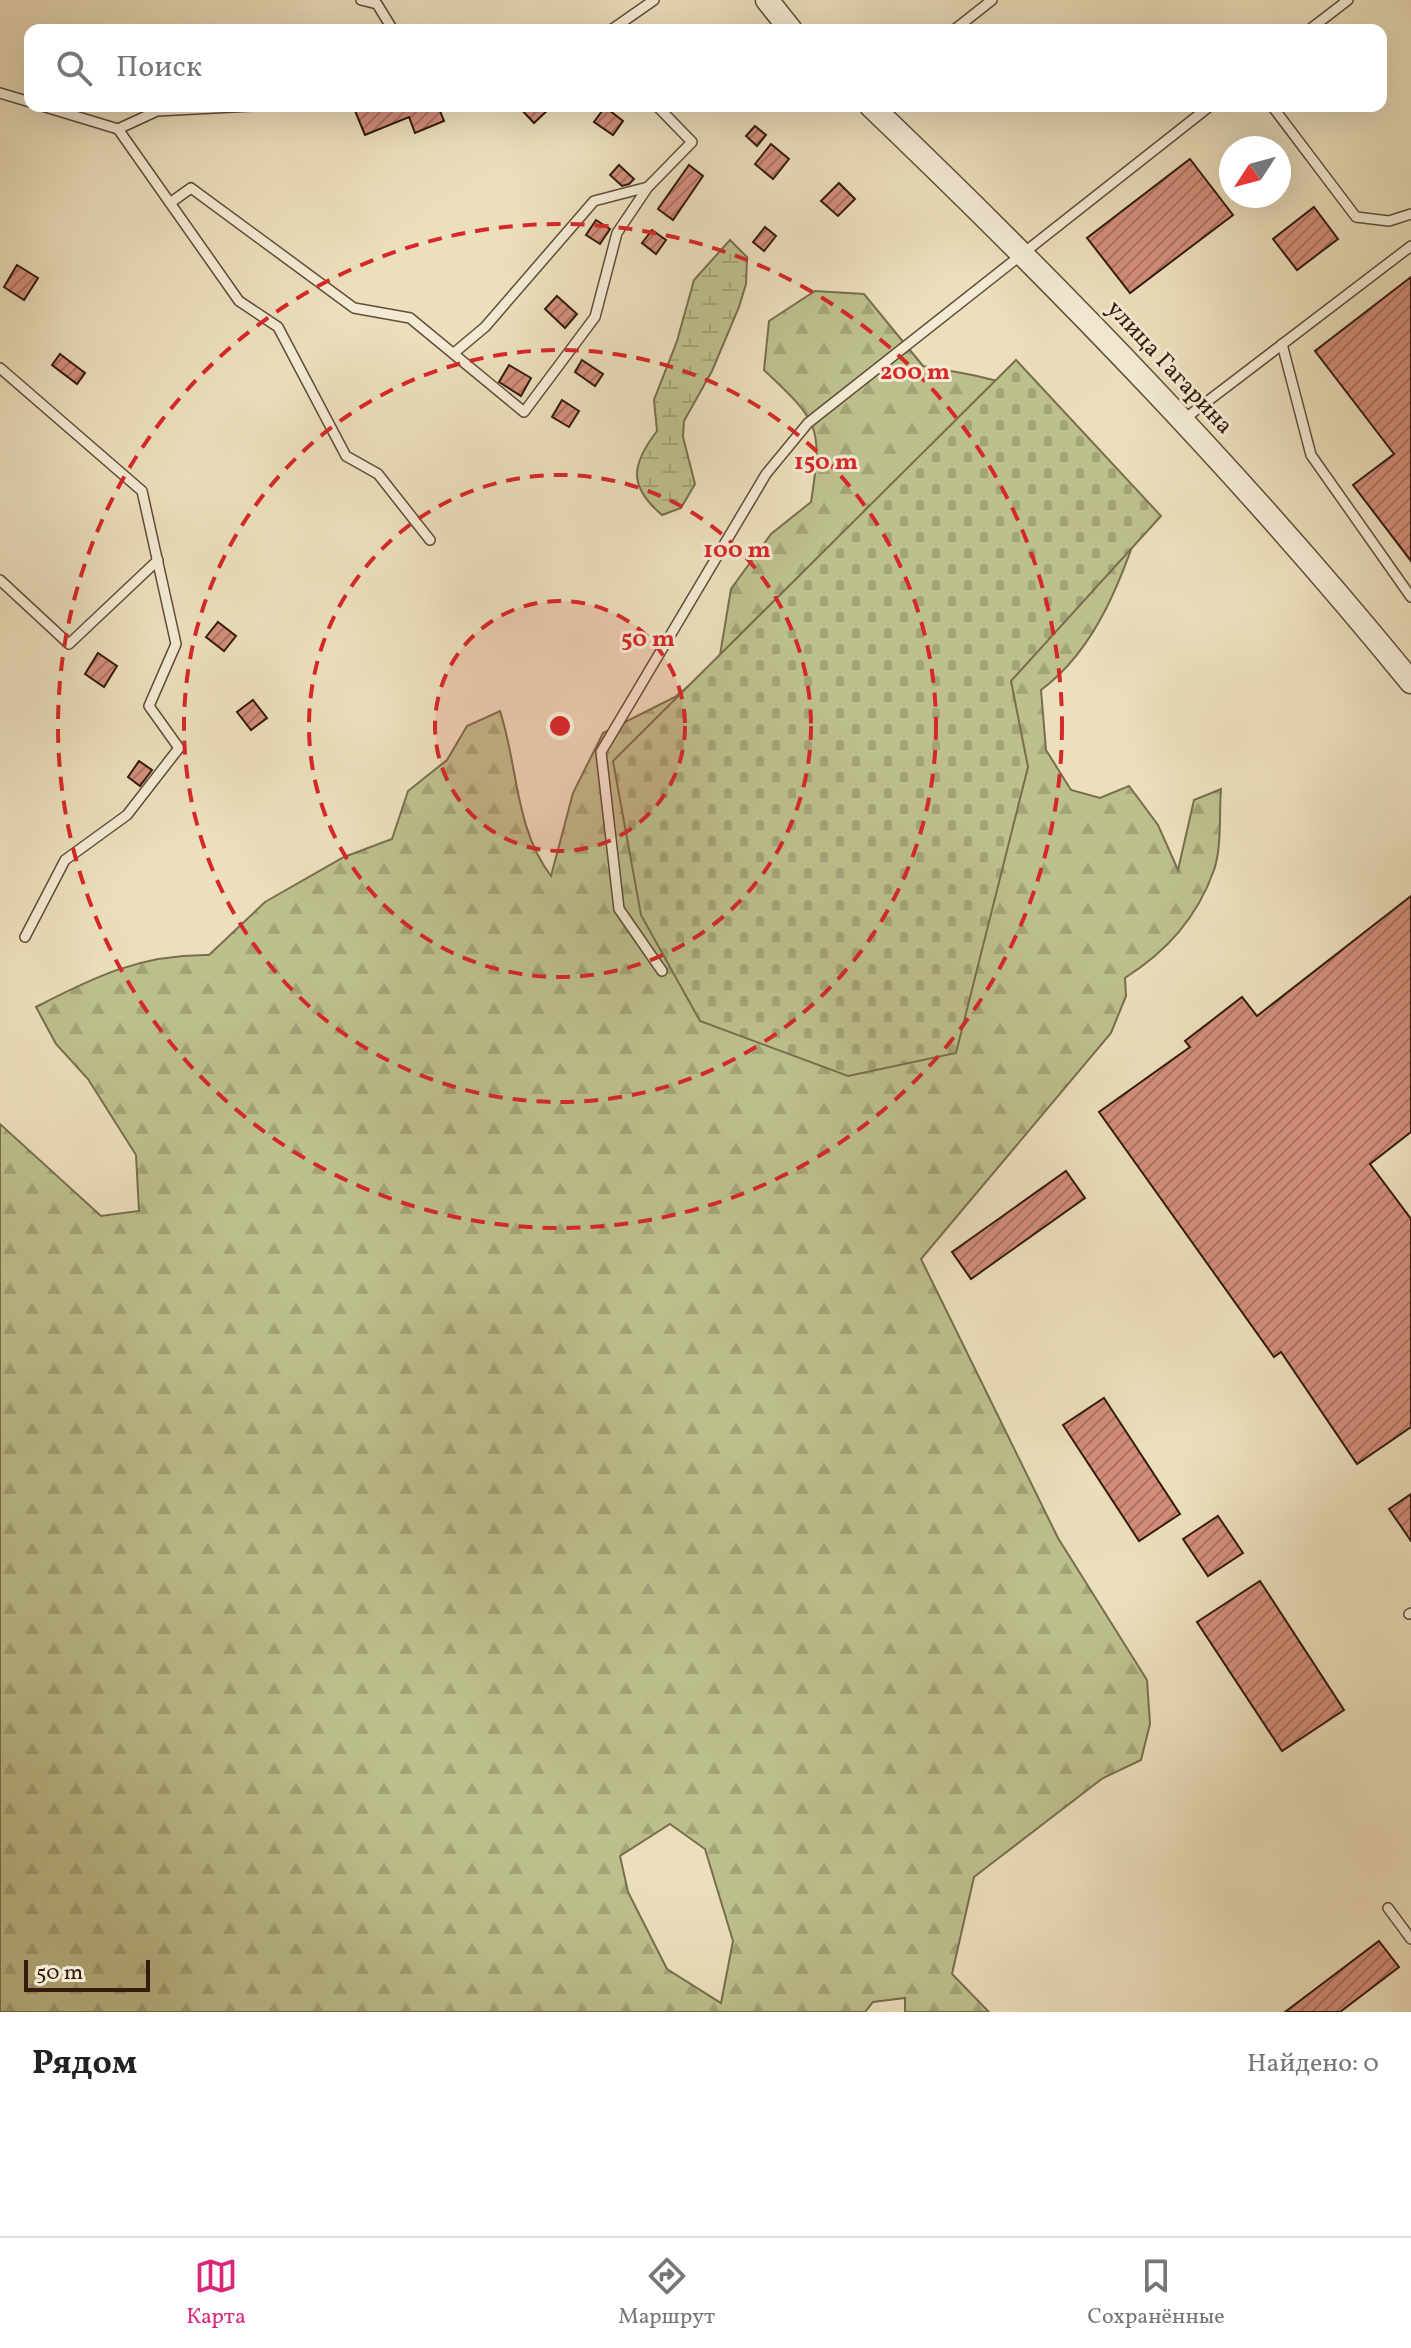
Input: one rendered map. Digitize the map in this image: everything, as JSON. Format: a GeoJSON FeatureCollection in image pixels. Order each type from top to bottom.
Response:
{"type":"FeatureCollection","features":[{"type":"Feature","properties":{"kind":"street"},"geometry":{"type":"LineString","coordinates":[[767,0],[786,24]]}},
{"type":"Feature","properties":{"kind":"street","name":"улица Гагарина"},"geometry":{"type":"LineString","coordinates":[[877,112],[1023,251],[1183,420],[1324,575],[1411,682]]}},
{"type":"Feature","properties":{"kind":"lane"},"geometry":{"type":"LineString","coordinates":[[361,0],[377,4],[389,24]]}},
{"type":"Feature","properties":{"kind":"lane"},"geometry":{"type":"LineString","coordinates":[[620,24],[654,0]]}},
{"type":"Feature","properties":{"kind":"lane"},"geometry":{"type":"LineString","coordinates":[[962,24],[992,0]]}},
{"type":"Feature","properties":{"kind":"lane"},"geometry":{"type":"LineString","coordinates":[[1317,24],[1348,0]]}},
{"type":"Feature","properties":{"kind":"lane"},"geometry":{"type":"LineString","coordinates":[[0,93],[24,100]]}},
{"type":"Feature","properties":{"kind":"lane"},"geometry":{"type":"LineString","coordinates":[[62,112],[118,129],[239,301],[278,327],[346,456],[378,474],[430,540]]}},
{"type":"Feature","properties":{"kind":"lane"},"geometry":{"type":"LineString","coordinates":[[118,129],[155,112]]}},
{"type":"Feature","properties":{"kind":"lane"},"geometry":{"type":"LineString","coordinates":[[170,203],[191,188],[354,308],[410,318],[524,412],[595,317],[617,233],[648,187],[692,142],[663,112]]}},
{"type":"Feature","properties":{"kind":"lane"},"geometry":{"type":"LineString","coordinates":[[662,971],[619,909],[601,752],[766,474],[808,423],[1202,112]]}},
{"type":"Feature","properties":{"kind":"lane"},"geometry":{"type":"LineString","coordinates":[[1277,112],[1356,217],[1389,221],[1411,214]]}},
{"type":"Feature","properties":{"kind":"lane"},"geometry":{"type":"LineString","coordinates":[[454,353],[485,327],[594,201],[648,187]]}},
{"type":"Feature","properties":{"kind":"lane"},"geometry":{"type":"LineString","coordinates":[[1183,420],[1411,246]]}},
{"type":"Feature","properties":{"kind":"lane"},"geometry":{"type":"LineString","coordinates":[[1282,344],[1311,455],[1411,597]]}},
{"type":"Feature","properties":{"kind":"lane"},"geometry":{"type":"LineString","coordinates":[[0,368],[142,491],[176,644],[149,706],[179,748],[127,815],[65,860],[25,937]]}},
{"type":"Feature","properties":{"kind":"lane"},"geometry":{"type":"LineString","coordinates":[[0,580],[69,644],[158,560]]}},
{"type":"Feature","properties":{"kind":"lane"},"geometry":{"type":"LineString","coordinates":[[1388,1908],[1411,1939]]}},
{"type":"Feature","properties":{"kind":"green space"},"geometry":{"type":"Polygon","coordinates":[[[730,240],[747,257],[746,284],[712,371],[684,421],[683,437],[695,484],[681,508],[662,515],[643,494],[637,475],[642,454],[657,431],[654,400],[677,341],[694,280],[730,240]]]}},
{"type":"Feature","properties":{"kind":"green space"},"geometry":{"type":"Polygon","coordinates":[[[815,291],[864,294],[923,366],[990,379],[1030,393],[1066,416],[1083,433],[1145,509],[1117,584],[1093,632],[1061,673],[1041,690],[1046,750],[1071,790],[1100,798],[1129,786],[1158,825],[1178,870],[1194,800],[1221,789],[1217,861],[1199,903],[1167,945],[1125,978],[1126,996],[1111,1033],[921,1259],[1058,1538],[1147,1680],[1150,1724],[1141,1760],[1103,1778],[974,1877],[952,1974],[989,2012],[905,2012],[905,1998],[873,2002],[865,2012],[0,2012],[0,1124],[101,1216],[139,1211],[136,1155],[88,1079],[56,1044],[36,1007],[119,969],[161,958],[209,955],[265,902],[344,857],[392,839],[408,791],[447,760],[467,726],[500,711],[530,838],[551,876],[573,793],[603,733],[675,697],[719,661],[731,589],[771,534],[811,502],[816,457],[813,427],[796,402],[764,370],[769,321],[815,291]],[[670,1824],[620,1856],[628,1892],[667,1969],[721,2003],[733,1941],[705,1849],[670,1824]]]}},
{"type":"Feature","properties":{"kind":"green space"},"geometry":{"type":"Polygon","coordinates":[[[1016,360],[1161,516],[1011,681],[1028,767],[956,1053],[848,1076],[700,1021],[641,915],[613,761],[1016,360]]]}},
{"type":"Feature","properties":{"kind":"building"},"geometry":{"type":"Polygon","coordinates":[[[355,112],[440,112],[444,121],[415,133],[409,117],[365,135],[355,112]]]}},
{"type":"Feature","properties":{"kind":"building"},"geometry":{"type":"Polygon","coordinates":[[[524,112],[546,112],[534,123],[524,112]]]}},
{"type":"Feature","properties":{"kind":"building"},"geometry":{"type":"Polygon","coordinates":[[[601,112],[611,112],[623,121],[613,135],[594,122],[601,112]]]}},
{"type":"Feature","properties":{"kind":"building"},"geometry":{"type":"Polygon","coordinates":[[[755,126],[766,135],[757,146],[746,136],[755,126]]]}},
{"type":"Feature","properties":{"kind":"building"},"geometry":{"type":"Polygon","coordinates":[[[771,144],[789,159],[773,179],[755,164],[771,144]]]}},
{"type":"Feature","properties":{"kind":"building"},"geometry":{"type":"Polygon","coordinates":[[[1190,159],[1219,197],[1219,208],[1228,208],[1233,215],[1130,293],[1087,238],[1190,159]]]}},
{"type":"Feature","properties":{"kind":"building"},"geometry":{"type":"Polygon","coordinates":[[[619,165],[634,179],[629,184],[622,186],[610,175],[619,165]]]}},
{"type":"Feature","properties":{"kind":"building"},"geometry":{"type":"Polygon","coordinates":[[[689,165],[703,176],[673,220],[658,209],[689,165]]]}},
{"type":"Feature","properties":{"kind":"building"},"geometry":{"type":"Polygon","coordinates":[[[839,183],[855,199],[838,216],[821,201],[839,183]]]}},
{"type":"Feature","properties":{"kind":"building"},"geometry":{"type":"Polygon","coordinates":[[[1314,207],[1338,239],[1297,270],[1273,239],[1314,207]]]}},
{"type":"Feature","properties":{"kind":"building"},"geometry":{"type":"Polygon","coordinates":[[[596,220],[610,229],[600,244],[586,235],[596,220]]]}},
{"type":"Feature","properties":{"kind":"building"},"geometry":{"type":"Polygon","coordinates":[[[765,227],[776,236],[764,251],[753,242],[765,227]]]}},
{"type":"Feature","properties":{"kind":"building"},"geometry":{"type":"Polygon","coordinates":[[[652,230],[666,240],[656,254],[642,243],[652,230]]]}},
{"type":"Feature","properties":{"kind":"building"},"geometry":{"type":"Polygon","coordinates":[[[17,265],[38,278],[24,300],[4,287],[17,265]]]}},
{"type":"Feature","properties":{"kind":"building"},"geometry":{"type":"Polygon","coordinates":[[[1411,277],[1411,561],[1353,485],[1394,454],[1315,351],[1411,277]]]}},
{"type":"Feature","properties":{"kind":"building"},"geometry":{"type":"Polygon","coordinates":[[[557,296],[577,314],[565,328],[545,309],[557,296]]]}},
{"type":"Feature","properties":{"kind":"building"},"geometry":{"type":"Polygon","coordinates":[[[60,354],[85,373],[77,384],[52,365],[60,354]]]}},
{"type":"Feature","properties":{"kind":"building"},"geometry":{"type":"Polygon","coordinates":[[[582,360],[603,374],[595,386],[575,372],[582,360]]]}},
{"type":"Feature","properties":{"kind":"building"},"geometry":{"type":"Polygon","coordinates":[[[509,365],[531,378],[521,396],[499,382],[509,365]]]}},
{"type":"Feature","properties":{"kind":"building"},"geometry":{"type":"Polygon","coordinates":[[[562,400],[579,411],[569,427],[552,417],[562,400]]]}},
{"type":"Feature","properties":{"kind":"building"},"geometry":{"type":"Polygon","coordinates":[[[218,622],[236,636],[224,651],[206,637],[218,622]]]}},
{"type":"Feature","properties":{"kind":"building"},"geometry":{"type":"Polygon","coordinates":[[[98,653],[117,666],[104,687],[85,674],[98,653]]]}},
{"type":"Feature","properties":{"kind":"building"},"geometry":{"type":"Polygon","coordinates":[[[253,700],[267,718],[251,730],[237,712],[253,700]]]}},
{"type":"Feature","properties":{"kind":"building"},"geometry":{"type":"Polygon","coordinates":[[[139,761],[152,770],[140,786],[128,777],[139,761]]]}},
{"type":"Feature","properties":{"kind":"building"},"geometry":{"type":"Polygon","coordinates":[[[1411,896],[1411,1132],[1370,1164],[1411,1219],[1411,1427],[1357,1464],[1281,1352],[1274,1357],[1099,1112],[1190,1047],[1185,1041],[1242,997],[1257,1016],[1411,896]]]}},
{"type":"Feature","properties":{"kind":"building"},"geometry":{"type":"Polygon","coordinates":[[[1066,1171],[1085,1198],[971,1279],[952,1252],[1066,1171]]]}},
{"type":"Feature","properties":{"kind":"building"},"geometry":{"type":"Polygon","coordinates":[[[1104,1398],[1180,1514],[1139,1541],[1063,1425],[1104,1398]]]}},
{"type":"Feature","properties":{"kind":"building"},"geometry":{"type":"Polygon","coordinates":[[[1411,1494],[1411,1541],[1389,1509],[1411,1494]]]}},
{"type":"Feature","properties":{"kind":"building"},"geometry":{"type":"Polygon","coordinates":[[[1218,1516],[1243,1553],[1208,1576],[1183,1539],[1218,1516]]]}},
{"type":"Feature","properties":{"kind":"building"},"geometry":{"type":"Polygon","coordinates":[[[1260,1581],[1344,1710],[1282,1751],[1197,1622],[1260,1581]]]}},
{"type":"Feature","properties":{"kind":"building"},"geometry":{"type":"Polygon","coordinates":[[[1379,1941],[1399,1967],[1340,2012],[1285,2012],[1379,1941]]]}}]}
